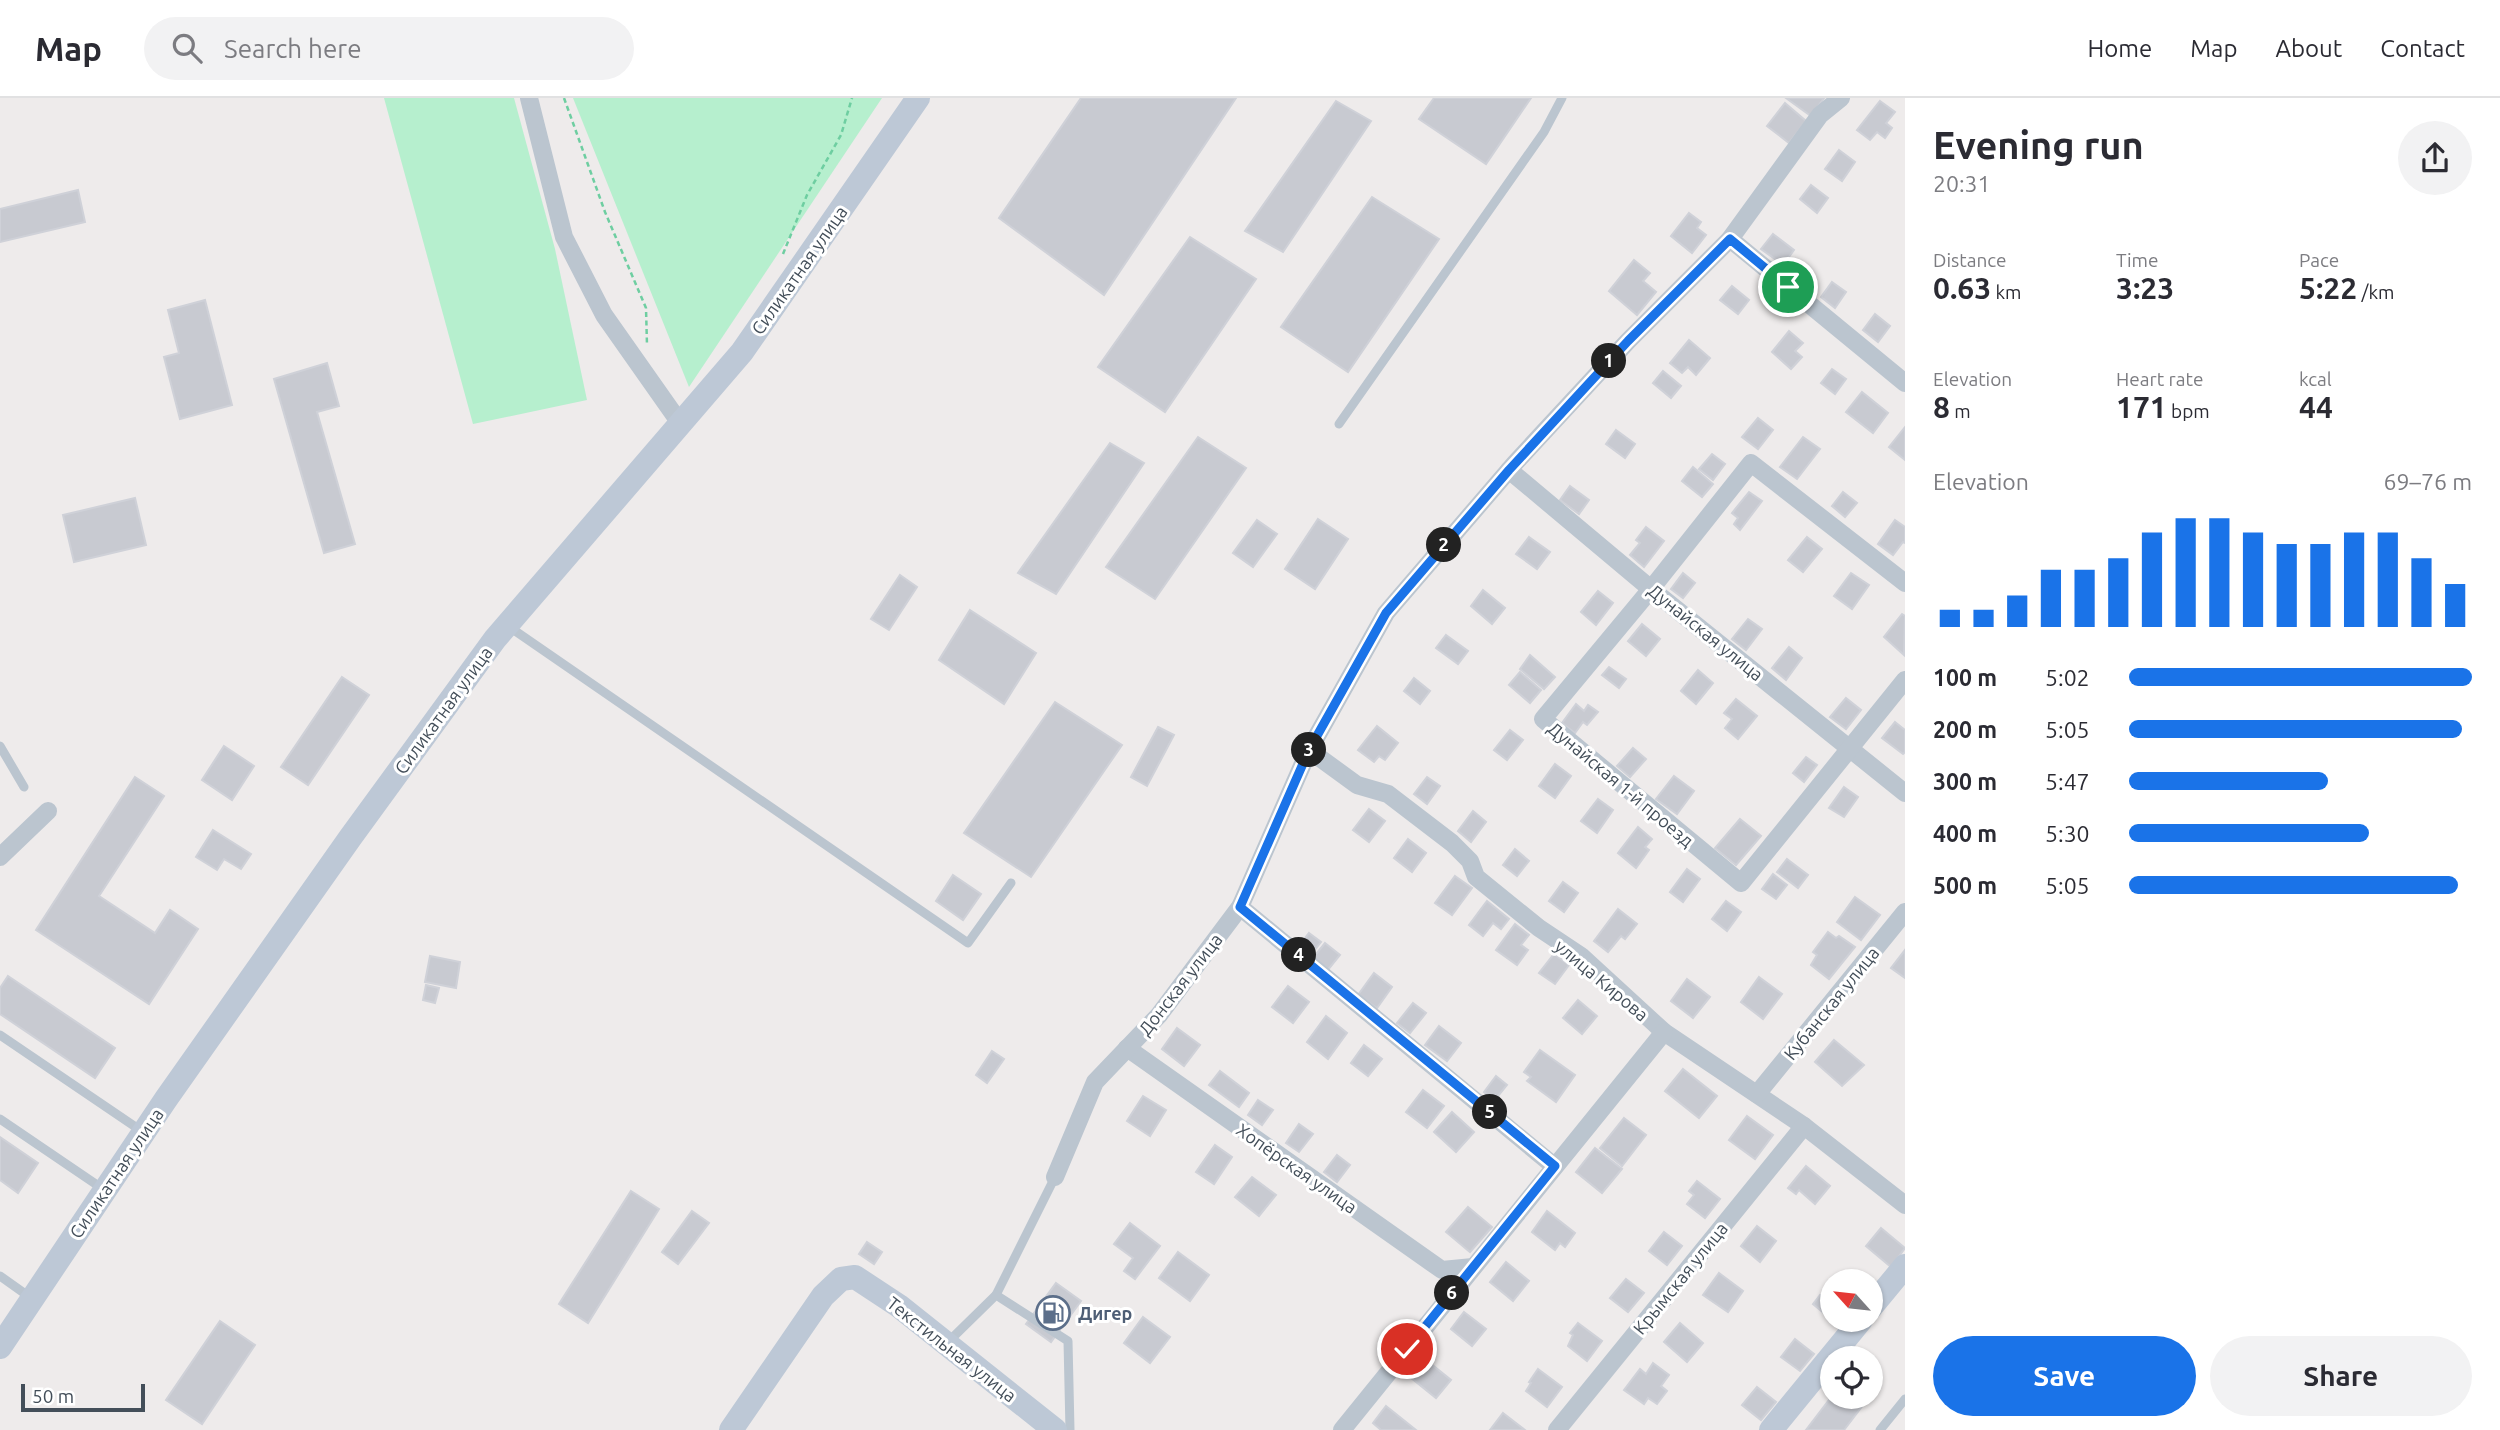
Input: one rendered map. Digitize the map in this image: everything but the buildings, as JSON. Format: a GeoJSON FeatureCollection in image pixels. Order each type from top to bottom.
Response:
{"type":"FeatureCollection","features":[{"type":"Feature","properties":{"kind":"street"},"geometry":{"type":"LineString","coordinates":[[529,98],[564,237],[604,315],[680,424]]}},
{"type":"Feature","properties":{"kind":"street","name":"Силикатная улица"},"geometry":{"type":"LineString","coordinates":[[0,1347],[144,1132],[349,838],[507,625],[742,352],[918,98]]}},
{"type":"Feature","properties":{"kind":"street","name":"Донская улица"},"geometry":{"type":"LineString","coordinates":[[1055,1178],[1095,1082],[1159,1015],[1240,907],[1309,750],[1386,613],[1509,470],[1628,341],[1730,239],[1819,115],[1841,98]]}},
{"type":"Feature","properties":{"kind":"street"},"geometry":{"type":"LineString","coordinates":[[1730,239],[1905,383]]}},
{"type":"Feature","properties":{"kind":"street","name":"Дунайская 1-й проезд"},"geometry":{"type":"LineString","coordinates":[[1905,583],[1751,463],[1543,719],[1741,883],[1905,680]]}},
{"type":"Feature","properties":{"kind":"street","name":"Дунайская улица"},"geometry":{"type":"LineString","coordinates":[[1509,470],[1651,589],[1905,793]]}},
{"type":"Feature","properties":{"kind":"street","name":"улица Кирова"},"geometry":{"type":"LineString","coordinates":[[1309,750],[1357,785],[1388,794],[1452,843],[1469,861],[1476,877],[1539,928],[1581,956],[1664,1032],[1804,1126],[1905,1205]]}},
{"type":"Feature","properties":{"kind":"street"},"geometry":{"type":"LineString","coordinates":[[0,857],[48,811]]}},
{"type":"Feature","properties":{"kind":"street"},"geometry":{"type":"LineString","coordinates":[[1240,907],[1555,1166]]}},
{"type":"Feature","properties":{"kind":"street","name":"Кубанская улица"},"geometry":{"type":"LineString","coordinates":[[1757,1094],[1905,912]]}},
{"type":"Feature","properties":{"kind":"street"},"geometry":{"type":"LineString","coordinates":[[1342,1430],[1664,1032]]}},
{"type":"Feature","properties":{"kind":"street","name":"Хопёрская улица"},"geometry":{"type":"LineString","coordinates":[[1128,1048],[1442,1270],[1473,1267]]}},
{"type":"Feature","properties":{"kind":"street","name":"Крымская улица"},"geometry":{"type":"LineString","coordinates":[[1557,1430],[1804,1126]]}},
{"type":"Feature","properties":{"kind":"street"},"geometry":{"type":"LineString","coordinates":[[1883,1293],[1905,1266]]}},
{"type":"Feature","properties":{"kind":"street","name":"Текстильная улица"},"geometry":{"type":"LineString","coordinates":[[731,1430],[823,1296],[841,1279],[855,1277],[899,1306],[1055,1430]]}},
{"type":"Feature","properties":{"kind":"street"},"geometry":{"type":"LineString","coordinates":[[1771,1430],[1851,1332]]}},
{"type":"Feature","properties":{"kind":"lane"},"geometry":{"type":"LineString","coordinates":[[1339,424],[1544,132],[1562,98]]}},
{"type":"Feature","properties":{"kind":"lane"},"geometry":{"type":"LineString","coordinates":[[507,625],[968,943],[1011,883]]}},
{"type":"Feature","properties":{"kind":"lane"},"geometry":{"type":"LineString","coordinates":[[0,746],[24,787]]}},
{"type":"Feature","properties":{"kind":"lane"},"geometry":{"type":"LineString","coordinates":[[0,1035],[144,1132]]}},
{"type":"Feature","properties":{"kind":"lane"},"geometry":{"type":"LineString","coordinates":[[0,1119],[105,1190]]}},
{"type":"Feature","properties":{"kind":"lane"},"geometry":{"type":"LineString","coordinates":[[947,1343],[996,1295],[1055,1178]]}},
{"type":"Feature","properties":{"kind":"lane"},"geometry":{"type":"LineString","coordinates":[[0,1276],[33,1298]]}},
{"type":"Feature","properties":{"kind":"lane"},"geometry":{"type":"LineString","coordinates":[[996,1295],[1068,1340],[1070,1430]]}},
{"type":"Feature","properties":{"kind":"lane"},"geometry":{"type":"LineString","coordinates":[[1880,1430],[1905,1399]]}},
{"type":"Feature","properties":{"kind":"path"},"geometry":{"type":"LineString","coordinates":[[564,98],[605,212],[646,308],[649,379]]}},
{"type":"Feature","properties":{"kind":"path"},"geometry":{"type":"LineString","coordinates":[[783,256],[807,195],[841,135],[852,98]]}},
{"type":"Feature","properties":{"kind":"green space"},"geometry":{"type":"Polygon","coordinates":[[[384,98],[514,98],[555,249],[587,400],[473,424],[384,98]]]}},
{"type":"Feature","properties":{"kind":"green space"},"geometry":{"type":"Polygon","coordinates":[[[573,98],[882,98],[689,387],[573,98]]]}},
{"type":"Feature","properties":{"kind":"place","name":"Дигер"},"geometry":{"type":"Point","coordinates":[1053,1313]}},
{"type":"Feature","properties":{"kind":"route"},"geometry":{"type":"LineString","coordinates":[[1407,1349],[1555,1166],[1240,907],[1309,750],[1386,613],[1509,470],[1628,341],[1730,239],[1788,287]]}}]}
